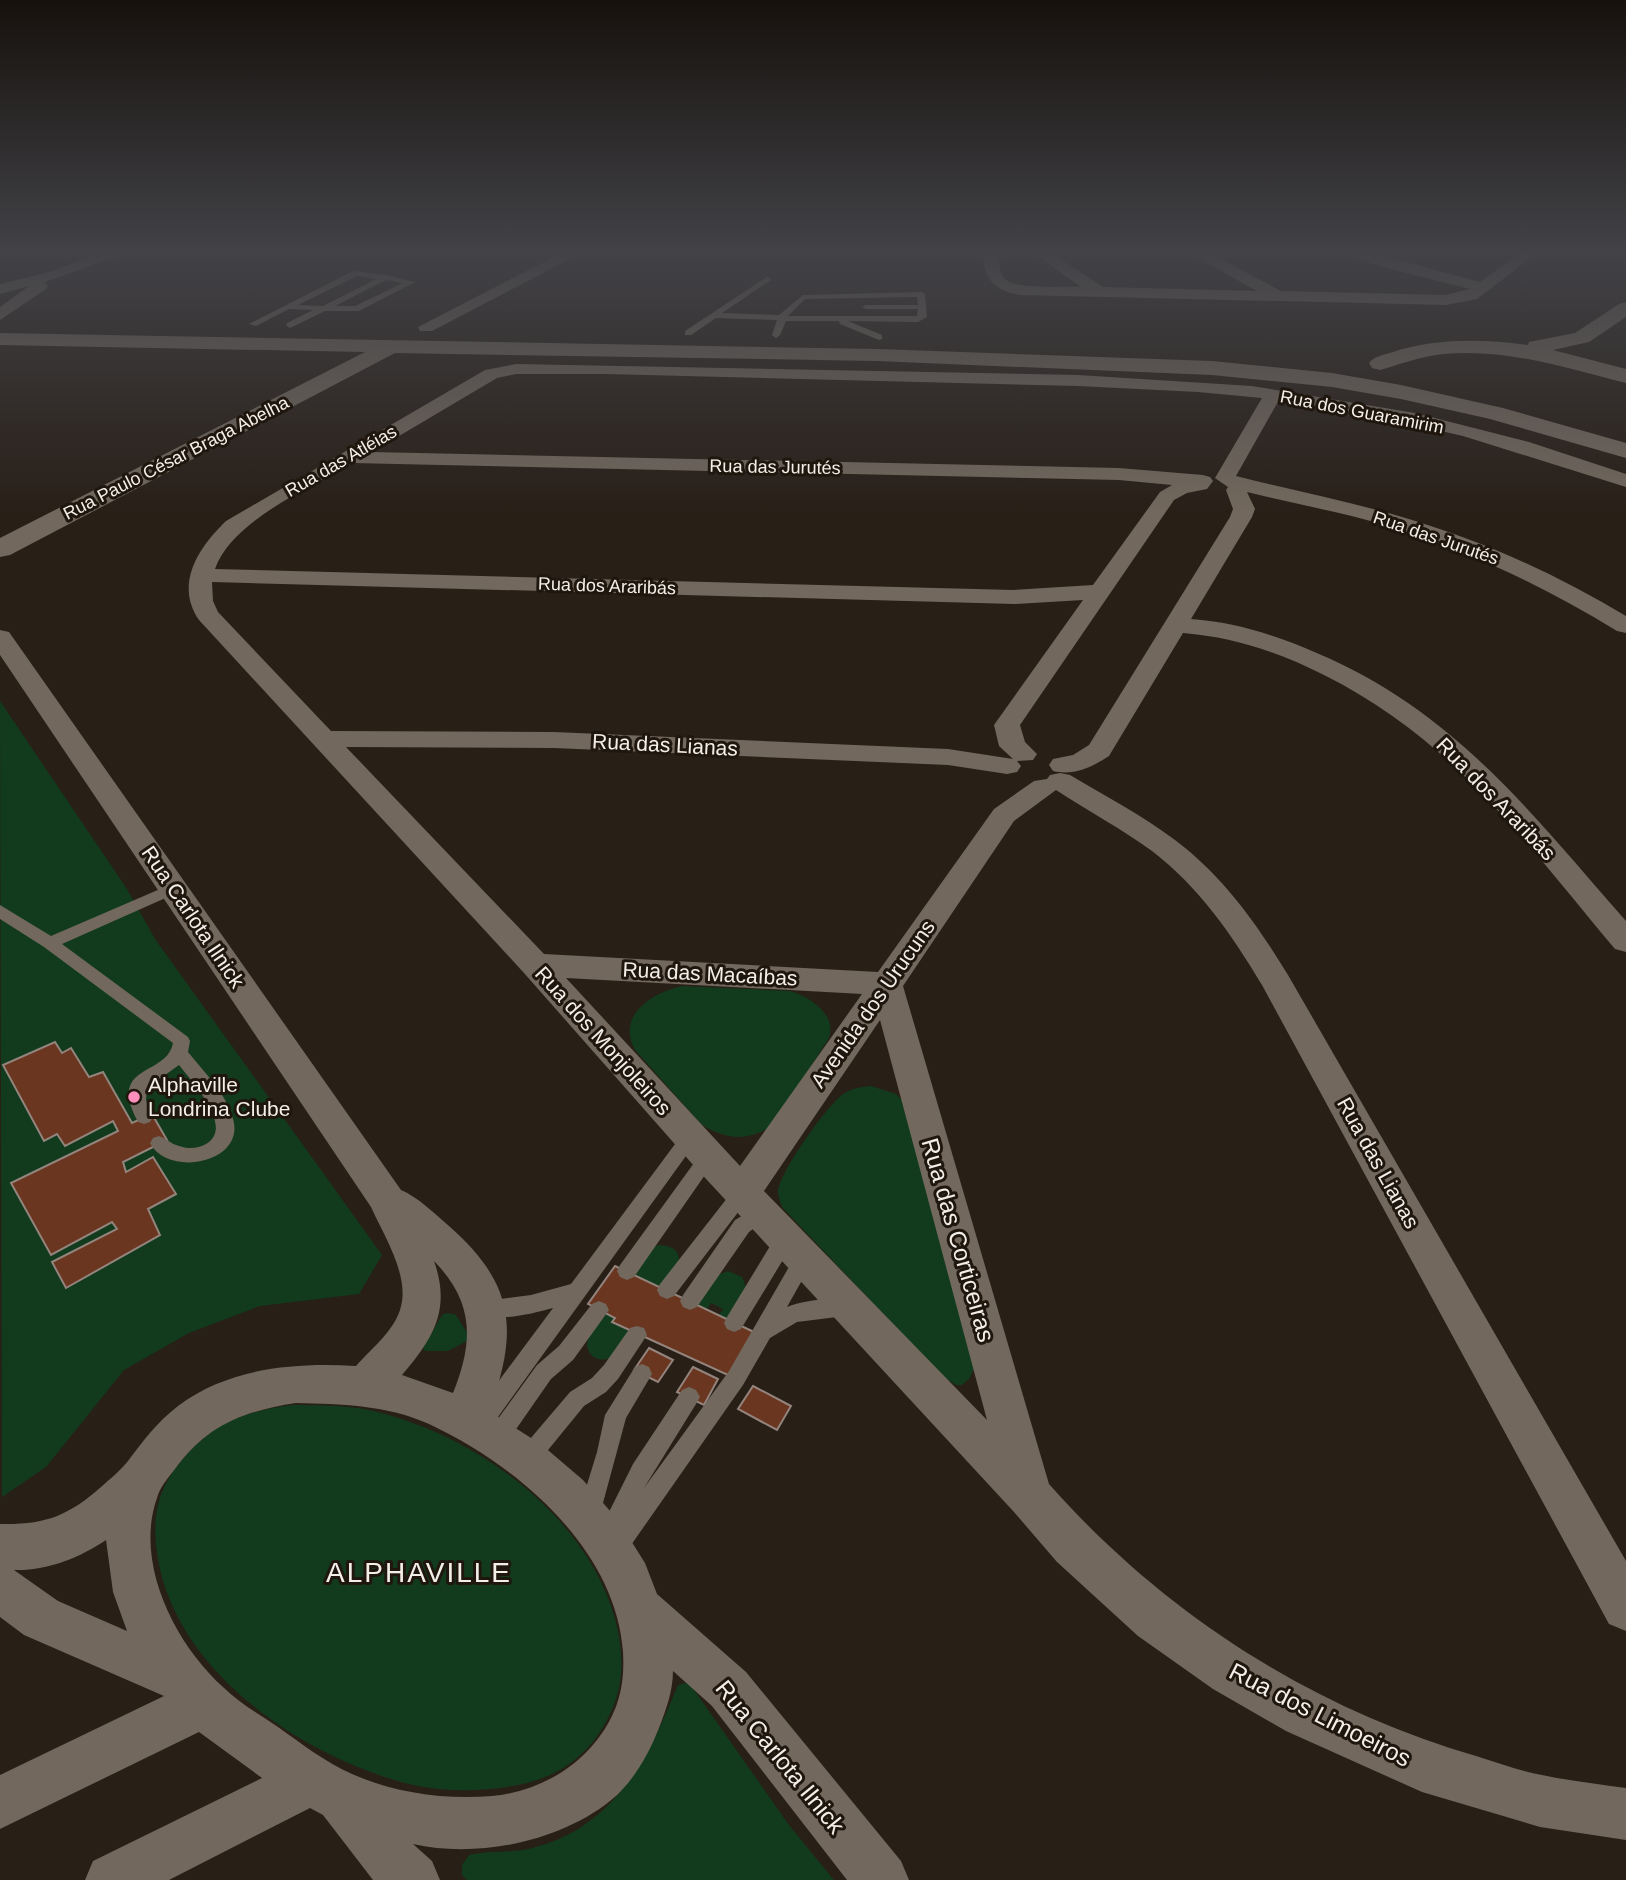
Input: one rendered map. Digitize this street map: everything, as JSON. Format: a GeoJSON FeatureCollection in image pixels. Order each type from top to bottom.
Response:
{"type":"FeatureCollection","features":[{"type":"Feature","properties":{"kind":"street","name":"Rua Paulo César Braga Abelha"},"geometry":{"type":"LineString","coordinates":[[0,549],[407,338]]}},
{"type":"Feature","properties":{"kind":"street"},"geometry":{"type":"LineString","coordinates":[[924,338],[1001,339],[985,340],[976,345],[975,352],[987,359]]}},
{"type":"Feature","properties":{"kind":"street"},"geometry":{"type":"LineString","coordinates":[[1523,348],[1582,338]]}},
{"type":"Feature","properties":{"kind":"street"},"geometry":{"type":"LineString","coordinates":[[0,339],[1172,365],[1332,380],[1495,413],[1626,451]]}},
{"type":"Feature","properties":{"kind":"street"},"geometry":{"type":"LineString","coordinates":[[1380,363],[1408,352],[1444,348],[1523,348],[1625,364]]}},
{"type":"Feature","properties":{"kind":"street"},"geometry":{"type":"LineString","coordinates":[[1354,360],[1424,372]]}},
{"type":"Feature","properties":{"kind":"street","name":"Rua dos Guaramirim"},"geometry":{"type":"LineString","coordinates":[[502,371],[530,369],[1200,386],[1355,407],[1454,429],[1527,448],[1626,481]]}},
{"type":"Feature","properties":{"kind":"street","name":"Rua das Atléias"},"geometry":{"type":"LineString","coordinates":[[200,575],[212,550],[238,522],[491,374],[502,371]]}},
{"type":"Feature","properties":{"kind":"street"},"geometry":{"type":"LineString","coordinates":[[1014,766],[1007,725],[1167,496],[1181,488],[1220,483],[1273,395]]}},
{"type":"Feature","properties":{"kind":"street","name":"Rua das Jurutés"},"geometry":{"type":"LineString","coordinates":[[347,457],[1119,474],[1220,483],[1368,514],[1432,534],[1539,576],[1626,626]]}},
{"type":"Feature","properties":{"kind":"street","name":"Avenida dos Urucuns"},"geometry":{"type":"LineString","coordinates":[[751,1203],[886,984],[1004,815],[1099,750],[1241,517],[1244,509],[1220,483]]}},
{"type":"Feature","properties":{"kind":"street","name":"Rua dos Araribás"},"geometry":{"type":"LineString","coordinates":[[200,575],[1014,597],[1100,592]]}},
{"type":"Feature","properties":{"kind":"street","name":"Rua dos Monjoleiros"},"geometry":{"type":"LineString","coordinates":[[200,575],[199,593],[207,615],[535,965],[751,1203],[1030,1496]]}},
{"type":"Feature","properties":{"kind":"street","name":"Rua dos Araribás"},"geometry":{"type":"LineString","coordinates":[[1014,597],[1085,614]]}},
{"type":"Feature","properties":{"kind":"street","name":"Rua dos Araribás"},"geometry":{"type":"LineString","coordinates":[[1182,616],[1286,649],[1343,675],[1428,728],[1474,768],[1626,941]]}},
{"type":"Feature","properties":{"kind":"street","name":"Rua Carlota Ilnick"},"geometry":{"type":"LineString","coordinates":[[0,637],[386,1198],[421,1276],[424,1294],[422,1313],[411,1334],[364,1387]]}},
{"type":"Feature","properties":{"kind":"street","name":"Rua das Lianas"},"geometry":{"type":"LineString","coordinates":[[321,739],[567,740],[948,757],[1014,766],[1050,756],[1056,778],[1177,856],[1221,899],[1244,929],[1277,983],[1626,1607]]}},
{"type":"Feature","properties":{"kind":"street","name":"Avenida dos Urucuns"},"geometry":{"type":"LineString","coordinates":[[1004,815],[1014,766]]}},
{"type":"Feature","properties":{"kind":"street","name":"Rua das Macaíbas"},"geometry":{"type":"LineString","coordinates":[[535,965],[886,984]]}},
{"type":"Feature","properties":{"kind":"street","name":"Rua das Corticeiras"},"geometry":{"type":"LineString","coordinates":[[886,984],[1030,1496]]}},
{"type":"Feature","properties":{"kind":"street","name":"Rua Carlota Ilnick"},"geometry":{"type":"LineString","coordinates":[[386,1198],[461,1261],[478,1284],[485,1308],[485,1359],[491,1436]]}},
{"type":"Feature","properties":{"kind":"street","name":"Rua Carlota Ilnick"},"geometry":{"type":"LineString","coordinates":[[142,1478],[160,1451],[182,1428],[207,1409],[234,1397],[265,1388],[296,1384],[364,1387],[397,1393],[491,1436],[566,1494],[606,1543],[632,1585],[648,1644],[649,1676],[642,1707],[618,1754],[605,1771],[581,1792],[555,1808],[491,1822],[454,1824],[381,1811],[326,1789],[192,1691]]}},
{"type":"Feature","properties":{"kind":"street"},"geometry":{"type":"LineString","coordinates":[[0,1547],[31,1548],[62,1540],[91,1526],[142,1478]]}},
{"type":"Feature","properties":{"kind":"street"},"geometry":{"type":"LineString","coordinates":[[142,1478],[132,1504],[127,1532],[133,1583],[145,1618],[192,1691]]}},
{"type":"Feature","properties":{"kind":"street","name":"Rua dos Limoeiros"},"geometry":{"type":"LineString","coordinates":[[1030,1496],[1073,1546],[1155,1619],[1230,1672],[1304,1713],[1422,1766],[1539,1801],[1626,1814]]}},
{"type":"Feature","properties":{"kind":"street"},"geometry":{"type":"LineString","coordinates":[[0,1588],[41,1618],[192,1691]]}},
{"type":"Feature","properties":{"kind":"street","name":"Rua Carlota Ilnick"},"geometry":{"type":"LineString","coordinates":[[641,1612],[653,1626],[728,1687],[838,1831],[882,1880]]}},
{"type":"Feature","properties":{"kind":"street"},"geometry":{"type":"LineString","coordinates":[[0,1803],[127,1739],[192,1691]]}},
{"type":"Feature","properties":{"kind":"street"},"geometry":{"type":"LineString","coordinates":[[111,1880],[326,1789],[385,1855],[413,1880]]}},
{"type":"Feature","properties":{"kind":"lane"},"geometry":{"type":"LineString","coordinates":[[50,943],[174,888]]}},
{"type":"Feature","properties":{"kind":"lane"},"geometry":{"type":"LineString","coordinates":[[0,910],[11,920],[50,943],[182,1041],[179,1053],[172,1061],[139,1086],[137,1100],[144,1117]]}},
{"type":"Feature","properties":{"kind":"lane"},"geometry":{"type":"LineString","coordinates":[[159,1143],[174,1155],[189,1158],[211,1150],[223,1135],[225,1119],[179,1053]]}},
{"type":"Feature","properties":{"kind":"lane"},"geometry":{"type":"LineString","coordinates":[[627,1271],[699,1147]]}},
{"type":"Feature","properties":{"kind":"lane"},"geometry":{"type":"LineString","coordinates":[[491,1436],[576,1291],[699,1147]]}},
{"type":"Feature","properties":{"kind":"lane"},"geometry":{"type":"LineString","coordinates":[[667,1290],[751,1203]]}},
{"type":"Feature","properties":{"kind":"lane"},"geometry":{"type":"LineString","coordinates":[[690,1301],[742,1226],[751,1203]]}},
{"type":"Feature","properties":{"kind":"lane"},"geometry":{"type":"LineString","coordinates":[[734,1323],[794,1249]]}},
{"type":"Feature","properties":{"kind":"lane"},"geometry":{"type":"LineString","coordinates":[[760,1339],[794,1249]]}},
{"type":"Feature","properties":{"kind":"lane"},"geometry":{"type":"LineString","coordinates":[[485,1308],[517,1308],[540,1304],[576,1291]]}},
{"type":"Feature","properties":{"kind":"lane"},"geometry":{"type":"LineString","coordinates":[[606,1543],[701,1430],[760,1339],[775,1323],[794,1313],[812,1309],[852,1309]]}},
{"type":"Feature","properties":{"kind":"lane"},"geometry":{"type":"LineString","coordinates":[[491,1436],[544,1372],[566,1353],[599,1310]]}},
{"type":"Feature","properties":{"kind":"lane"},"geometry":{"type":"LineString","coordinates":[[491,1436],[577,1399],[599,1385],[637,1335]]}},
{"type":"Feature","properties":{"kind":"lane"},"geometry":{"type":"LineString","coordinates":[[606,1543],[608,1452],[616,1415],[642,1374]]}},
{"type":"Feature","properties":{"kind":"lane"},"geometry":{"type":"LineString","coordinates":[[606,1543],[641,1472],[688,1397]]}},
{"type":"Feature","properties":{"kind":"green space","name":"Alphaville Londrina Clube"},"geometry":{"type":"Polygon","coordinates":[[[0,701],[127,889],[155,939],[382,1255],[359,1294],[260,1306],[189,1333],[124,1370],[46,1467],[2,1497],[0,701]]]}},
{"type":"Feature","properties":{"kind":"green space"},"geometry":{"type":"Polygon","coordinates":[[[682,986],[790,991],[813,1002],[825,1014],[829,1021],[829,1038],[773,1125],[755,1134],[737,1137],[710,1129],[701,1124],[635,1050],[630,1037],[630,1026],[640,1007],[659,994],[682,986]]]}},
{"type":"Feature","properties":{"kind":"green space"},"geometry":{"type":"Polygon","coordinates":[[[871,1086],[896,1094],[905,1103],[974,1369],[962,1385],[956,1385],[943,1377],[782,1207],[780,1201],[778,1191],[787,1169],[817,1123],[845,1093],[871,1086]]]}},
{"type":"Feature","properties":{"kind":"green space"},"geometry":{"type":"Polygon","coordinates":[[[659,1245],[673,1248],[679,1261],[661,1288],[632,1274],[651,1248],[659,1245]]]}},
{"type":"Feature","properties":{"kind":"green space"},"geometry":{"type":"Polygon","coordinates":[[[728,1271],[742,1277],[746,1287],[727,1320],[719,1315],[723,1309],[711,1303],[707,1309],[695,1304],[715,1276],[728,1271]]]}},
{"type":"Feature","properties":{"kind":"green space"},"geometry":{"type":"Polygon","coordinates":[[[606,1314],[615,1318],[612,1323],[631,1332],[616,1353],[609,1358],[599,1359],[589,1351],[587,1342],[606,1314]]]}},
{"type":"Feature","properties":{"kind":"green space"},"geometry":{"type":"Polygon","coordinates":[[[442,1315],[456,1315],[471,1339],[448,1351],[425,1351],[423,1348],[442,1315]]]}},
{"type":"Feature","properties":{"kind":"green space"},"geometry":{"type":"Polygon","coordinates":[[[292,1405],[339,1406],[374,1411],[422,1426],[458,1443],[493,1464],[526,1489],[556,1517],[581,1548],[601,1583],[615,1619],[621,1669],[618,1692],[609,1716],[593,1741],[574,1760],[550,1775],[506,1787],[457,1790],[407,1784],[353,1765],[279,1725],[244,1699],[214,1669],[188,1635],[169,1599],[156,1546],[160,1498],[170,1476],[202,1439],[242,1416],[292,1405]]]}},
{"type":"Feature","properties":{"kind":"green space"},"geometry":{"type":"Polygon","coordinates":[[[686,1683],[692,1687],[789,1825],[834,1880],[467,1880],[462,1875],[462,1865],[469,1855],[528,1849],[558,1840],[583,1826],[605,1808],[624,1788],[640,1764],[678,1685],[686,1683]]]}},
{"type":"Feature","properties":{"kind":"building"},"geometry":{"type":"Polygon","coordinates":[[[55,1042],[62,1053],[71,1048],[89,1077],[103,1072],[132,1123],[152,1114],[167,1140],[123,1162],[126,1172],[153,1157],[176,1194],[148,1209],[160,1235],[66,1288],[52,1262],[117,1229],[112,1222],[51,1255],[11,1183],[118,1131],[113,1121],[65,1146],[57,1134],[44,1141],[3,1065],[55,1042]]]}},
{"type":"Feature","properties":{"kind":"building"},"geometry":{"type":"Polygon","coordinates":[[[615,1266],[754,1332],[730,1376],[612,1322],[615,1318],[588,1304],[615,1266]]]}},
{"type":"Feature","properties":{"kind":"building"},"geometry":{"type":"Polygon","coordinates":[[[649,1348],[673,1360],[658,1382],[634,1370],[649,1348]]]}},
{"type":"Feature","properties":{"kind":"building"},"geometry":{"type":"Polygon","coordinates":[[[693,1367],[718,1379],[704,1405],[677,1392],[693,1367]]]}},
{"type":"Feature","properties":{"kind":"building"},"geometry":{"type":"Polygon","coordinates":[[[753,1386],[791,1406],[777,1430],[738,1409],[753,1386]]]}},
{"type":"Feature","properties":{"kind":"place","name":"Alphaville Londrina Clube"},"geometry":{"type":"Point","coordinates":[134,1097]}},
{"type":"Feature","properties":{"kind":"district","name":"ALPHAVILLE"},"geometry":{"type":"Point","coordinates":[419,1572]}}]}
